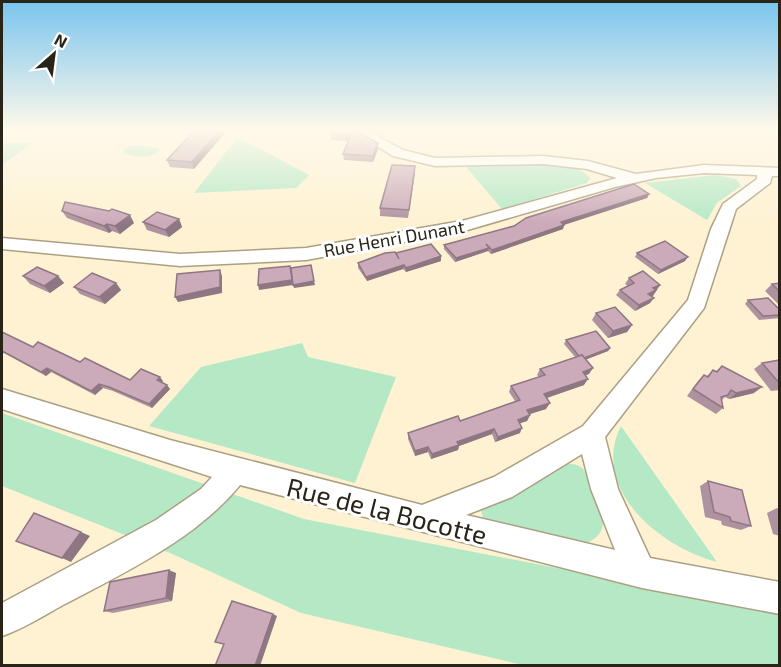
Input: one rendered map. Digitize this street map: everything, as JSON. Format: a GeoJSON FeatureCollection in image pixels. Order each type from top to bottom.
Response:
{"type":"FeatureCollection","features":[{"type":"Feature","properties":{"kind":"street"},"geometry":{"type":"LineString","coordinates":[[562,162],[588,165],[635,178]]}},
{"type":"Feature","properties":{"kind":"street","name":"Rue Henri Dunant"},"geometry":{"type":"LineString","coordinates":[[2,244],[180,260],[306,254],[464,226],[635,178],[704,169],[772,172]]}},
{"type":"Feature","properties":{"kind":"street"},"geometry":{"type":"LineString","coordinates":[[422,519],[502,487],[592,434],[620,396],[697,303],[719,229],[729,207],[772,172]]}},
{"type":"Feature","properties":{"kind":"street","name":"Rue de la Bocotte"},"geometry":{"type":"LineString","coordinates":[[2,399],[235,471],[422,519],[642,573],[780,598]]}},
{"type":"Feature","properties":{"kind":"street"},"geometry":{"type":"LineString","coordinates":[[592,434],[595,465],[607,504],[642,573]]}},
{"type":"Feature","properties":{"kind":"street"},"geometry":{"type":"LineString","coordinates":[[2,620],[83,578],[166,530],[211,499],[235,471]]}},
{"type":"Feature","properties":{"kind":"green space"},"geometry":{"type":"Polygon","coordinates":[[[218,162],[285,162],[309,175],[296,188],[194,193],[218,162]]]}},
{"type":"Feature","properties":{"kind":"green space"},"geometry":{"type":"Polygon","coordinates":[[[543,164],[574,168],[590,178],[587,183],[502,209],[466,167],[543,164]]]}},
{"type":"Feature","properties":{"kind":"green space"},"geometry":{"type":"Polygon","coordinates":[[[716,175],[736,179],[741,186],[717,203],[707,220],[645,183],[716,175]]]}},
{"type":"Feature","properties":{"kind":"green space"},"geometry":{"type":"Polygon","coordinates":[[[302,343],[308,357],[396,377],[355,483],[149,426],[201,367],[302,343]]]}},
{"type":"Feature","properties":{"kind":"green space"},"geometry":{"type":"Polygon","coordinates":[[[2,413],[304,519],[779,611],[779,665],[523,665],[301,613],[170,553],[2,486],[2,413]]]}},
{"type":"Feature","properties":{"kind":"green space"},"geometry":{"type":"Polygon","coordinates":[[[621,426],[717,562],[674,544],[636,513],[623,493],[615,472],[614,450],[621,426]]]}},
{"type":"Feature","properties":{"kind":"green space"},"geometry":{"type":"Polygon","coordinates":[[[567,464],[578,465],[584,470],[600,509],[603,523],[598,536],[591,541],[581,545],[490,524],[483,518],[481,511],[484,504],[551,475],[567,464]]]}},
{"type":"Feature","properties":{"kind":"building"},"geometry":{"type":"Polygon","coordinates":[[[392,165],[415,166],[409,210],[380,208],[392,165]]]}},
{"type":"Feature","properties":{"kind":"building"},"geometry":{"type":"Polygon","coordinates":[[[634,184],[649,194],[561,222],[564,225],[492,250],[486,244],[489,248],[456,258],[444,245],[514,226],[526,218],[634,184]]]}},
{"type":"Feature","properties":{"kind":"building"},"geometry":{"type":"Polygon","coordinates":[[[65,202],[109,211],[112,209],[130,215],[115,226],[107,224],[104,226],[62,211],[65,202]]]}},
{"type":"Feature","properties":{"kind":"building"},"geometry":{"type":"Polygon","coordinates":[[[157,212],[179,219],[165,230],[143,222],[157,212]]]}},
{"type":"Feature","properties":{"kind":"building"},"geometry":{"type":"Polygon","coordinates":[[[665,241],[688,257],[661,270],[637,253],[665,241]]]}},
{"type":"Feature","properties":{"kind":"building"},"geometry":{"type":"Polygon","coordinates":[[[431,244],[441,256],[406,268],[404,265],[366,277],[358,263],[385,253],[395,252],[399,259],[396,253],[431,244]]]}},
{"type":"Feature","properties":{"kind":"building"},"geometry":{"type":"Polygon","coordinates":[[[311,265],[314,281],[293,285],[291,268],[311,265]]]}},
{"type":"Feature","properties":{"kind":"building"},"geometry":{"type":"Polygon","coordinates":[[[290,266],[292,280],[258,285],[259,269],[290,266]]]}},
{"type":"Feature","properties":{"kind":"building"},"geometry":{"type":"Polygon","coordinates":[[[37,267],[58,276],[44,286],[23,276],[37,267]]]}},
{"type":"Feature","properties":{"kind":"building"},"geometry":{"type":"Polygon","coordinates":[[[220,270],[220,287],[175,297],[177,274],[220,270]]]}},
{"type":"Feature","properties":{"kind":"building"},"geometry":{"type":"Polygon","coordinates":[[[643,271],[660,285],[648,294],[654,298],[639,305],[620,290],[634,283],[629,278],[643,271]]]}},
{"type":"Feature","properties":{"kind":"building"},"geometry":{"type":"Polygon","coordinates":[[[92,273],[116,283],[99,297],[74,287],[92,273]]]}},
{"type":"Feature","properties":{"kind":"building"},"geometry":{"type":"Polygon","coordinates":[[[780,283],[780,292],[772,284],[780,283]]]}},
{"type":"Feature","properties":{"kind":"building"},"geometry":{"type":"Polygon","coordinates":[[[768,298],[780,310],[780,315],[763,316],[748,300],[768,298]]]}},
{"type":"Feature","properties":{"kind":"building"},"geometry":{"type":"Polygon","coordinates":[[[615,307],[632,325],[613,331],[596,313],[615,307]]]}},
{"type":"Feature","properties":{"kind":"building"},"geometry":{"type":"Polygon","coordinates":[[[596,331],[610,348],[584,358],[582,355],[579,356],[566,340],[596,331]]]}},
{"type":"Feature","properties":{"kind":"building"},"geometry":{"type":"Polygon","coordinates":[[[2,332],[33,347],[38,342],[80,362],[85,358],[130,380],[141,369],[160,377],[157,380],[167,385],[149,404],[99,384],[91,391],[47,368],[41,372],[2,351],[2,332]]]}},
{"type":"Feature","properties":{"kind":"building"},"geometry":{"type":"Polygon","coordinates":[[[582,355],[593,368],[583,372],[588,379],[544,394],[550,403],[527,410],[530,415],[518,420],[522,428],[498,437],[494,429],[432,454],[428,447],[415,451],[408,433],[458,416],[460,421],[520,400],[511,386],[545,375],[540,369],[582,355]]]}},
{"type":"Feature","properties":{"kind":"building"},"geometry":{"type":"Polygon","coordinates":[[[780,360],[780,384],[762,363],[780,360]]]}},
{"type":"Feature","properties":{"kind":"building"},"geometry":{"type":"Polygon","coordinates":[[[722,366],[762,387],[736,393],[731,390],[728,395],[721,397],[723,408],[693,389],[704,375],[708,377],[713,370],[717,372],[722,366]]]}},
{"type":"Feature","properties":{"kind":"building"},"geometry":{"type":"Polygon","coordinates":[[[708,481],[742,490],[751,526],[731,521],[730,517],[714,512],[708,481]]]}},
{"type":"Feature","properties":{"kind":"building"},"geometry":{"type":"Polygon","coordinates":[[[34,513],[81,532],[62,558],[16,541],[34,513]]]}},
{"type":"Feature","properties":{"kind":"building"},"geometry":{"type":"Polygon","coordinates":[[[169,570],[166,598],[104,611],[110,582],[169,570]]]}},
{"type":"Feature","properties":{"kind":"building"},"geometry":{"type":"Polygon","coordinates":[[[232,601],[273,614],[255,666],[215,666],[224,644],[215,642],[232,601]]]}}]}
